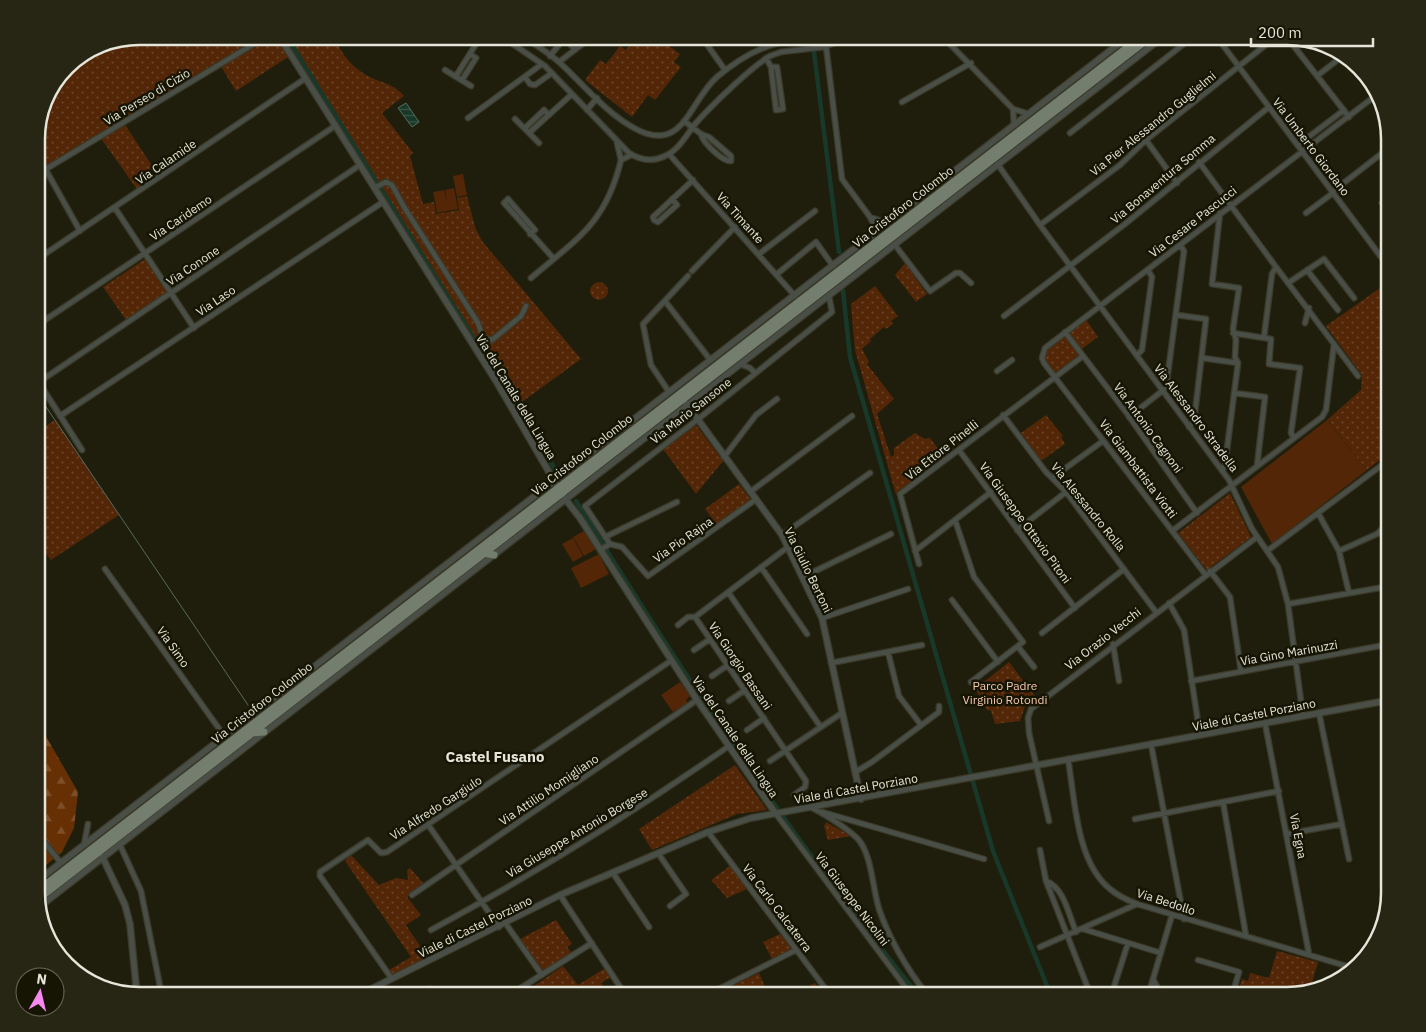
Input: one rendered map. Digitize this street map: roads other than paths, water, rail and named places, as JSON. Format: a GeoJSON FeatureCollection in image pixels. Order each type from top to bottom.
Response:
{"type":"FeatureCollection","features":[{"type":"Feature","properties":{"kind":"main road","name":"Via Cristoforo Colombo"},"geometry":{"type":"LineString","coordinates":[[45,894],[484,553],[640,424],[683,399],[1131,45]]}},
{"type":"Feature","properties":{"kind":"main road","name":"Via Cristoforo Colombo"},"geometry":{"type":"LineString","coordinates":[[45,886],[100,851],[186,776],[560,490],[683,399],[1140,45]]}},
{"type":"Feature","properties":{"kind":"main road"},"geometry":{"type":"LineString","coordinates":[[484,553],[494,555]]}},
{"type":"Feature","properties":{"kind":"main road"},"geometry":{"type":"LineString","coordinates":[[251,733],[264,732]]}},
{"type":"Feature","properties":{"kind":"street","name":"Via Perseo di Cizio"},"geometry":{"type":"LineString","coordinates":[[46,170],[252,45]]}},
{"type":"Feature","properties":{"kind":"street","name":"Via del Canale della Lingua"},"geometry":{"type":"LineString","coordinates":[[285,45],[360,166],[376,187],[383,202],[496,381],[560,490],[601,549],[697,700],[777,814]]}},
{"type":"Feature","properties":{"kind":"street"},"geometry":{"type":"LineString","coordinates":[[456,76],[476,45]]}},
{"type":"Feature","properties":{"kind":"street"},"geometry":{"type":"LineString","coordinates":[[535,45],[559,62],[624,122],[647,134],[668,135],[684,121],[709,85],[725,70],[759,48],[772,45]]}},
{"type":"Feature","properties":{"kind":"street"},"geometry":{"type":"LineString","coordinates":[[550,56],[559,45]]}},
{"type":"Feature","properties":{"kind":"street"},"geometry":{"type":"LineString","coordinates":[[572,45],[575,50]]}},
{"type":"Feature","properties":{"kind":"street"},"geometry":{"type":"LineString","coordinates":[[559,62],[581,45]]}},
{"type":"Feature","properties":{"kind":"street"},"geometry":{"type":"LineString","coordinates":[[707,45],[725,70]]}},
{"type":"Feature","properties":{"kind":"street"},"geometry":{"type":"LineString","coordinates":[[516,46],[552,73],[615,140],[632,155],[650,160],[669,154],[693,128],[766,58],[781,52],[828,45]]}},
{"type":"Feature","properties":{"kind":"street"},"geometry":{"type":"LineString","coordinates":[[952,45],[971,63],[1013,109],[1030,114]]}},
{"type":"Feature","properties":{"kind":"street","name":"Via Cristoforo Colombo"},"geometry":{"type":"LineString","coordinates":[[45,901],[100,851],[120,845],[494,555],[628,423],[795,296],[1117,45]]}},
{"type":"Feature","properties":{"kind":"street","name":"Via Cristoforo Colombo"},"geometry":{"type":"LineString","coordinates":[[683,399],[740,364],[999,166],[1153,45]]}},
{"type":"Feature","properties":{"kind":"street"},"geometry":{"type":"LineString","coordinates":[[1070,133],[1182,45]]}},
{"type":"Feature","properties":{"kind":"street","name":"Via Umberto Giordano"},"geometry":{"type":"LineString","coordinates":[[1222,45],[1381,257]]}},
{"type":"Feature","properties":{"kind":"street","name":"Via Pier Alessandro Guglielmi"},"geometry":{"type":"LineString","coordinates":[[1040,225],[1120,165],[1146,140],[1266,45]]}},
{"type":"Feature","properties":{"kind":"street"},"geometry":{"type":"LineString","coordinates":[[1293,45],[1349,117]]}},
{"type":"Feature","properties":{"kind":"street"},"geometry":{"type":"LineString","coordinates":[[824,47],[842,179],[870,217],[874,225],[873,235]]}},
{"type":"Feature","properties":{"kind":"street"},"geometry":{"type":"LineString","coordinates":[[462,80],[476,58],[470,54]]}},
{"type":"Feature","properties":{"kind":"street"},"geometry":{"type":"LineString","coordinates":[[766,58],[771,68],[776,110],[783,109],[777,67],[771,68]]}},
{"type":"Feature","properties":{"kind":"street"},"geometry":{"type":"LineString","coordinates":[[1317,76],[1338,60]]}},
{"type":"Feature","properties":{"kind":"street"},"geometry":{"type":"LineString","coordinates":[[902,102],[971,63]]}},
{"type":"Feature","properties":{"kind":"street"},"geometry":{"type":"LineString","coordinates":[[468,118],[542,64]]}},
{"type":"Feature","properties":{"kind":"street"},"geometry":{"type":"LineString","coordinates":[[445,70],[471,86]]}},
{"type":"Feature","properties":{"kind":"street"},"geometry":{"type":"LineString","coordinates":[[525,77],[530,84],[535,85],[552,73]]}},
{"type":"Feature","properties":{"kind":"street","name":"Via Calamide"},"geometry":{"type":"LineString","coordinates":[[45,254],[116,208],[306,78]]}},
{"type":"Feature","properties":{"kind":"street"},"geometry":{"type":"LineString","coordinates":[[529,133],[572,94]]}},
{"type":"Feature","properties":{"kind":"street"},"geometry":{"type":"LineString","coordinates":[[586,110],[597,98]]}},
{"type":"Feature","properties":{"kind":"street","name":"Via Cesare Pascucci"},"geometry":{"type":"LineString","coordinates":[[1054,376],[1042,358],[1045,348],[1231,204],[1372,100]]}},
{"type":"Feature","properties":{"kind":"street","name":"Via Bonaventura Somma"},"geometry":{"type":"LineString","coordinates":[[1004,316],[1177,182],[1199,162],[1269,107]]}},
{"type":"Feature","properties":{"kind":"street"},"geometry":{"type":"LineString","coordinates":[[1013,109],[1014,126]]}},
{"type":"Feature","properties":{"kind":"street"},"geometry":{"type":"LineString","coordinates":[[525,128],[544,110],[549,115]]}},
{"type":"Feature","properties":{"kind":"street"},"geometry":{"type":"LineString","coordinates":[[1298,146],[1344,110]]}},
{"type":"Feature","properties":{"kind":"street"},"geometry":{"type":"LineString","coordinates":[[515,119],[539,143]]}},
{"type":"Feature","properties":{"kind":"street"},"geometry":{"type":"LineString","coordinates":[[684,121],[701,134],[707,135],[732,157],[732,161],[726,160],[703,140],[701,134]]}},
{"type":"Feature","properties":{"kind":"street","name":"Via Caridemo"},"geometry":{"type":"LineString","coordinates":[[45,320],[145,255],[335,126]]}},
{"type":"Feature","properties":{"kind":"street"},"geometry":{"type":"LineString","coordinates":[[531,278],[579,239],[600,216],[611,192],[620,160],[615,140]]}},
{"type":"Feature","properties":{"kind":"street"},"geometry":{"type":"LineString","coordinates":[[1146,140],[1177,182]]}},
{"type":"Feature","properties":{"kind":"street","name":"Via Timante"},"geometry":{"type":"LineString","coordinates":[[669,154],[795,296]]}},
{"type":"Feature","properties":{"kind":"street"},"geometry":{"type":"LineString","coordinates":[[1306,213],[1381,154]]}},
{"type":"Feature","properties":{"kind":"street"},"geometry":{"type":"LineString","coordinates":[[620,160],[632,155]]}},
{"type":"Feature","properties":{"kind":"street"},"geometry":{"type":"LineString","coordinates":[[1199,162],[1358,376]]}},
{"type":"Feature","properties":{"kind":"street","name":"Via Conone"},"geometry":{"type":"LineString","coordinates":[[45,376],[360,166]]}},
{"type":"Feature","properties":{"kind":"street","name":"Via Alessandro Stradella"},"geometry":{"type":"LineString","coordinates":[[999,166],[1040,225],[1232,485],[1257,537],[1278,567],[1288,604],[1303,716]]}},
{"type":"Feature","properties":{"kind":"street"},"geometry":{"type":"LineString","coordinates":[[46,170],[80,231]]}},
{"type":"Feature","properties":{"kind":"street"},"geometry":{"type":"LineString","coordinates":[[653,218],[693,180]]}},
{"type":"Feature","properties":{"kind":"street"},"geometry":{"type":"LineString","coordinates":[[376,187],[388,181],[392,185],[478,323],[482,338],[492,340],[521,316],[526,306]]}},
{"type":"Feature","properties":{"kind":"street"},"geometry":{"type":"LineString","coordinates":[[530,234],[534,230],[508,199],[504,203],[530,234],[554,259]]}},
{"type":"Feature","properties":{"kind":"street","name":"Via Laso"},"geometry":{"type":"LineString","coordinates":[[60,416],[383,202]]}},
{"type":"Feature","properties":{"kind":"street"},"geometry":{"type":"LineString","coordinates":[[116,208],[194,328]]}},
{"type":"Feature","properties":{"kind":"street"},"geometry":{"type":"LineString","coordinates":[[759,254],[814,211]]}},
{"type":"Feature","properties":{"kind":"street"},"geometry":{"type":"LineString","coordinates":[[1220,213],[1212,284],[1239,288],[1234,333],[1236,340],[1235,357],[1238,363],[1225,465],[1222,471]]}},
{"type":"Feature","properties":{"kind":"street"},"geometry":{"type":"LineString","coordinates":[[870,217],[888,224]]}},
{"type":"Feature","properties":{"kind":"street"},"geometry":{"type":"LineString","coordinates":[[692,271],[735,227]]}},
{"type":"Feature","properties":{"kind":"street"},"geometry":{"type":"LineString","coordinates":[[776,274],[816,242],[833,266]]}},
{"type":"Feature","properties":{"kind":"street","name":"Via Cristoforo Colombo"},"geometry":{"type":"LineString","coordinates":[[895,245],[930,291],[956,273],[960,273],[972,283]]}},
{"type":"Feature","properties":{"kind":"street"},"geometry":{"type":"LineString","coordinates":[[1129,417],[1164,392],[1166,388],[1184,251],[1180,245]]}},
{"type":"Feature","properties":{"kind":"street"},"geometry":{"type":"LineString","coordinates":[[1288,283],[1324,259],[1354,298]]}},
{"type":"Feature","properties":{"kind":"street"},"geometry":{"type":"LineString","coordinates":[[1264,337],[1272,274],[1276,267]]}},
{"type":"Feature","properties":{"kind":"street"},"geometry":{"type":"LineString","coordinates":[[1137,355],[1142,350],[1152,277],[1148,270]]}},
{"type":"Feature","properties":{"kind":"street"},"geometry":{"type":"LineString","coordinates":[[1307,270],[1338,310]]}},
{"type":"Feature","properties":{"kind":"street"},"geometry":{"type":"LineString","coordinates":[[683,399],[670,391],[651,365],[643,324],[688,276]]}},
{"type":"Feature","properties":{"kind":"street","name":"Via Cristoforo Colombo"},"geometry":{"type":"LineString","coordinates":[[822,292],[835,290]]}},
{"type":"Feature","properties":{"kind":"street","name":"Via Mario Sansone"},"geometry":{"type":"LineString","coordinates":[[609,544],[585,506],[697,420],[832,312],[829,296]]}},
{"type":"Feature","properties":{"kind":"street"},"geometry":{"type":"LineString","coordinates":[[665,301],[708,357]]}},
{"type":"Feature","properties":{"kind":"street"},"geometry":{"type":"LineString","coordinates":[[1305,323],[1309,308]]}},
{"type":"Feature","properties":{"kind":"street"},"geometry":{"type":"LineString","coordinates":[[1177,315],[1206,319],[1194,421],[1189,427]]}},
{"type":"Feature","properties":{"kind":"street","name":"Via Antonio Cagnoni"},"geometry":{"type":"LineString","coordinates":[[1065,332],[1197,512]]}},
{"type":"Feature","properties":{"kind":"street"},"geometry":{"type":"LineString","coordinates":[[1234,333],[1271,339],[1269,364],[1300,368],[1291,433],[1294,438]]}},
{"type":"Feature","properties":{"kind":"street"},"geometry":{"type":"LineString","coordinates":[[1172,531],[1322,417],[1326,410],[1334,344]]}},
{"type":"Feature","properties":{"kind":"street","name":"Via Ettore Pinelli"},"geometry":{"type":"LineString","coordinates":[[919,564],[900,494],[1083,356]]}},
{"type":"Feature","properties":{"kind":"street"},"geometry":{"type":"LineString","coordinates":[[1202,358],[1238,363]]}},
{"type":"Feature","properties":{"kind":"street"},"geometry":{"type":"LineString","coordinates":[[997,371],[1012,360]]}},
{"type":"Feature","properties":{"kind":"street"},"geometry":{"type":"LineString","coordinates":[[740,364],[750,368],[755,374]]}},
{"type":"Feature","properties":{"kind":"street","name":"Via Giambattista Viotti"},"geometry":{"type":"LineString","coordinates":[[1054,376],[1172,531],[1230,598],[1242,671]]}},
{"type":"Feature","properties":{"kind":"street"},"geometry":{"type":"LineString","coordinates":[[45,393],[82,450]]}},
{"type":"Feature","properties":{"kind":"street"},"geometry":{"type":"LineString","coordinates":[[1234,393],[1265,397],[1257,466]]}},
{"type":"Feature","properties":{"kind":"street","name":"Via Giulio Bertoni"},"geometry":{"type":"LineString","coordinates":[[683,399],[782,535],[822,618],[861,799]]}},
{"type":"Feature","properties":{"kind":"street"},"geometry":{"type":"LineString","coordinates":[[724,457],[756,415],[777,399]]}},
{"type":"Feature","properties":{"kind":"street","name":"Via Alessandro Rolla"},"geometry":{"type":"LineString","coordinates":[[1003,415],[1052,478],[1066,492],[1156,612]]}},
{"type":"Feature","properties":{"kind":"street"},"geometry":{"type":"LineString","coordinates":[[750,492],[852,416]]}},
{"type":"Feature","properties":{"kind":"street"},"geometry":{"type":"LineString","coordinates":[[628,423],[640,424]]}},
{"type":"Feature","properties":{"kind":"street"},"geometry":{"type":"LineString","coordinates":[[1052,478],[1104,441]]}},
{"type":"Feature","properties":{"kind":"street","name":"Via Giuseppe Ottavio Pitoni"},"geometry":{"type":"LineString","coordinates":[[959,450],[1075,608]]}},
{"type":"Feature","properties":{"kind":"street"},"geometry":{"type":"LineString","coordinates":[[1267,551],[1381,465]]}},
{"type":"Feature","properties":{"kind":"street"},"geometry":{"type":"LineString","coordinates":[[782,535],[870,472]]}},
{"type":"Feature","properties":{"kind":"street","name":"Via Cristoforo Colombo"},"geometry":{"type":"LineString","coordinates":[[45,875],[225,737],[560,490]]}},
{"type":"Feature","properties":{"kind":"street"},"geometry":{"type":"LineString","coordinates":[[915,551],[991,492]]}},
{"type":"Feature","properties":{"kind":"street"},"geometry":{"type":"LineString","coordinates":[[1017,530],[1066,492]]}},
{"type":"Feature","properties":{"kind":"street","name":"Via Pio Rajna"},"geometry":{"type":"LineString","coordinates":[[609,544],[622,547],[648,576],[756,500]]}},
{"type":"Feature","properties":{"kind":"street"},"geometry":{"type":"LineString","coordinates":[[605,537],[676,502]]}},
{"type":"Feature","properties":{"kind":"street"},"geometry":{"type":"LineString","coordinates":[[1318,513],[1339,551],[1350,593]]}},
{"type":"Feature","properties":{"kind":"street"},"geometry":{"type":"LineString","coordinates":[[955,520],[970,570],[1022,641],[1019,648],[971,682]]}},
{"type":"Feature","properties":{"kind":"street"},"geometry":{"type":"LineString","coordinates":[[1339,551],[1379,533]]}},
{"type":"Feature","properties":{"kind":"street"},"geometry":{"type":"LineString","coordinates":[[803,577],[891,534]]}},
{"type":"Feature","properties":{"kind":"street","name":"Via Orazio Vecchi"},"geometry":{"type":"LineString","coordinates":[[1049,821],[1028,730],[1028,716],[1031,709],[1208,572],[1257,537]]}},
{"type":"Feature","properties":{"kind":"street"},"geometry":{"type":"LineString","coordinates":[[601,549],[609,544]]}},
{"type":"Feature","properties":{"kind":"street","name":"Via Giorgio Bassani"},"geometry":{"type":"LineString","coordinates":[[788,547],[695,617],[806,781],[805,786],[794,795]]}},
{"type":"Feature","properties":{"kind":"street"},"geometry":{"type":"LineString","coordinates":[[761,568],[807,634]]}},
{"type":"Feature","properties":{"kind":"street","name":"Via Simo"},"geometry":{"type":"LineString","coordinates":[[105,569],[225,737]]}},
{"type":"Feature","properties":{"kind":"street"},"geometry":{"type":"LineString","coordinates":[[1042,633],[1124,569]]}},
{"type":"Feature","properties":{"kind":"street"},"geometry":{"type":"LineString","coordinates":[[1288,604],[1381,588]]}},
{"type":"Feature","properties":{"kind":"street"},"geometry":{"type":"LineString","coordinates":[[822,618],[908,589]]}},
{"type":"Feature","properties":{"kind":"street"},"geometry":{"type":"LineString","coordinates":[[728,592],[820,726]]}},
{"type":"Feature","properties":{"kind":"street"},"geometry":{"type":"LineString","coordinates":[[952,600],[998,662]]}},
{"type":"Feature","properties":{"kind":"street"},"geometry":{"type":"LineString","coordinates":[[1169,603],[1184,630],[1200,735]]}},
{"type":"Feature","properties":{"kind":"street"},"geometry":{"type":"LineString","coordinates":[[678,625],[688,617],[695,617]]}},
{"type":"Feature","properties":{"kind":"street"},"geometry":{"type":"LineString","coordinates":[[694,650],[710,639]]}},
{"type":"Feature","properties":{"kind":"street"},"geometry":{"type":"LineString","coordinates":[[1114,644],[1118,681]]}},
{"type":"Feature","properties":{"kind":"street"},"geometry":{"type":"LineString","coordinates":[[832,663],[922,646]]}},
{"type":"Feature","properties":{"kind":"street","name":"Via Gino Marinuzzi"},"geometry":{"type":"LineString","coordinates":[[1191,681],[1381,646]]}},
{"type":"Feature","properties":{"kind":"street"},"geometry":{"type":"LineString","coordinates":[[1019,648],[1034,667]]}},
{"type":"Feature","properties":{"kind":"street"},"geometry":{"type":"LineString","coordinates":[[888,652],[899,694],[921,725]]}},
{"type":"Feature","properties":{"kind":"street","name":"Via Alfredo Gargiulo"},"geometry":{"type":"LineString","coordinates":[[392,979],[320,873],[368,840],[379,852],[384,854],[430,826],[672,660]]}},
{"type":"Feature","properties":{"kind":"street"},"geometry":{"type":"LineString","coordinates":[[712,676],[728,665]]}},
{"type":"Feature","properties":{"kind":"street"},"geometry":{"type":"LineString","coordinates":[[729,701],[745,690]]}},
{"type":"Feature","properties":{"kind":"street","name":"Via Attilio Momigliano"},"geometry":{"type":"LineString","coordinates":[[412,895],[697,700]]}},
{"type":"Feature","properties":{"kind":"street","name":"Viale di Castel Porziano"},"geometry":{"type":"LineString","coordinates":[[376,987],[560,896],[708,832],[751,818],[1381,702]]}},
{"type":"Feature","properties":{"kind":"street"},"geometry":{"type":"LineString","coordinates":[[856,771],[872,762],[939,711],[938,706]]}},
{"type":"Feature","properties":{"kind":"street"},"geometry":{"type":"LineString","coordinates":[[770,761],[842,713]]}},
{"type":"Feature","properties":{"kind":"street"},"geometry":{"type":"LineString","coordinates":[[1319,713],[1350,859]]}},
{"type":"Feature","properties":{"kind":"street"},"geometry":{"type":"LineString","coordinates":[[747,730],[764,718]]}},
{"type":"Feature","properties":{"kind":"street","name":"Via Egna"},"geometry":{"type":"LineString","coordinates":[[1265,722],[1309,954]]}},
{"type":"Feature","properties":{"kind":"street"},"geometry":{"type":"LineString","coordinates":[[1151,744],[1184,919]]}},
{"type":"Feature","properties":{"kind":"street","name":"Via Giuseppe Antonio Borgese"},"geometry":{"type":"LineString","coordinates":[[431,930],[599,833],[662,793],[729,746]]}},
{"type":"Feature","properties":{"kind":"street","name":"Via Bedollo"},"geometry":{"type":"LineString","coordinates":[[1068,759],[1087,859],[1098,877],[1109,889],[1137,904],[1346,966]]}},
{"type":"Feature","properties":{"kind":"street"},"geometry":{"type":"LineString","coordinates":[[176,775],[186,776]]}},
{"type":"Feature","properties":{"kind":"street"},"geometry":{"type":"LineString","coordinates":[[1135,818],[1279,791]]}},
{"type":"Feature","properties":{"kind":"street"},"geometry":{"type":"LineString","coordinates":[[1223,802],[1246,936]]}},
{"type":"Feature","properties":{"kind":"street"},"geometry":{"type":"LineString","coordinates":[[812,808],[984,859]]}},
{"type":"Feature","properties":{"kind":"street"},"geometry":{"type":"LineString","coordinates":[[821,812],[849,831],[861,842],[866,853],[880,911],[891,938],[909,971],[921,987]]}},
{"type":"Feature","properties":{"kind":"street","name":"Via Giuseppe Nicolini"},"geometry":{"type":"LineString","coordinates":[[777,814],[905,987]]}},
{"type":"Feature","properties":{"kind":"street"},"geometry":{"type":"LineString","coordinates":[[84,846],[88,824]]}},
{"type":"Feature","properties":{"kind":"street"},"geometry":{"type":"LineString","coordinates":[[1287,834],[1342,824]]}},
{"type":"Feature","properties":{"kind":"street"},"geometry":{"type":"LineString","coordinates":[[430,826],[499,927]]}},
{"type":"Feature","properties":{"kind":"street","name":"Via Carlo Calcaterra"},"geometry":{"type":"LineString","coordinates":[[708,832],[824,987]]}},
{"type":"Feature","properties":{"kind":"street"},"geometry":{"type":"LineString","coordinates":[[98,834],[100,851],[125,905],[130,924],[136,987]]}},
{"type":"Feature","properties":{"kind":"street"},"geometry":{"type":"LineString","coordinates":[[45,844],[60,864]]}},
{"type":"Feature","properties":{"kind":"street"},"geometry":{"type":"LineString","coordinates":[[120,845],[141,891],[160,987]]}},
{"type":"Feature","properties":{"kind":"street"},"geometry":{"type":"LineString","coordinates":[[1040,850],[1046,882],[1087,987]]}},
{"type":"Feature","properties":{"kind":"street"},"geometry":{"type":"LineString","coordinates":[[658,853],[686,894],[670,906]]}},
{"type":"Feature","properties":{"kind":"street"},"geometry":{"type":"LineString","coordinates":[[613,873],[649,926]]}},
{"type":"Feature","properties":{"kind":"street"},"geometry":{"type":"LineString","coordinates":[[1046,882],[1053,883],[1058,889],[1076,932]]}},
{"type":"Feature","properties":{"kind":"street"},"geometry":{"type":"LineString","coordinates":[[560,896],[620,987]]}},
{"type":"Feature","properties":{"kind":"street"},"geometry":{"type":"LineString","coordinates":[[1040,947],[1137,904]]}},
{"type":"Feature","properties":{"kind":"street"},"geometry":{"type":"LineString","coordinates":[[1150,987],[1172,915]]}},
{"type":"Feature","properties":{"kind":"street"},"geometry":{"type":"LineString","coordinates":[[506,924],[542,975]]}},
{"type":"Feature","properties":{"kind":"street"},"geometry":{"type":"LineString","coordinates":[[1083,929],[1161,953]]}},
{"type":"Feature","properties":{"kind":"street"},"geometry":{"type":"LineString","coordinates":[[1114,987],[1128,942]]}},
{"type":"Feature","properties":{"kind":"street"},"geometry":{"type":"LineString","coordinates":[[523,987],[592,943]]}},
{"type":"Feature","properties":{"kind":"street"},"geometry":{"type":"LineString","coordinates":[[723,987],[796,950]]}},
{"type":"Feature","properties":{"kind":"street"},"geometry":{"type":"LineString","coordinates":[[1198,960],[1239,972],[1235,987]]}},
{"type":"Feature","properties":{"kind":"street"},"geometry":{"type":"LineString","coordinates":[[1153,978],[1158,987]]}},
{"type":"Feature","properties":{"kind":"waterway"},"geometry":{"type":"LineString","coordinates":[[292,45],[555,469]]}},
{"type":"Feature","properties":{"kind":"waterway"},"geometry":{"type":"LineString","coordinates":[[813,45],[839,252]]}},
{"type":"Feature","properties":{"kind":"waterway"},"geometry":{"type":"LineString","coordinates":[[843,291],[850,357],[993,851],[1047,987]]}},
{"type":"Feature","properties":{"kind":"waterway"},"geometry":{"type":"LineString","coordinates":[[45,405],[248,705]]}},
{"type":"Feature","properties":{"kind":"waterway"},"geometry":{"type":"LineString","coordinates":[[576,501],[656,628],[739,754],[827,877],[912,987]]}},
{"type":"Feature","properties":{"kind":"district","name":"Castel Fusano"},"geometry":{"type":"Point","coordinates":[495,757]}},
{"type":"Feature","properties":{"kind":"park label","name":"Parco Padre Virginio Rotondi"},"geometry":{"type":"Point","coordinates":[1005,693]}}]}
